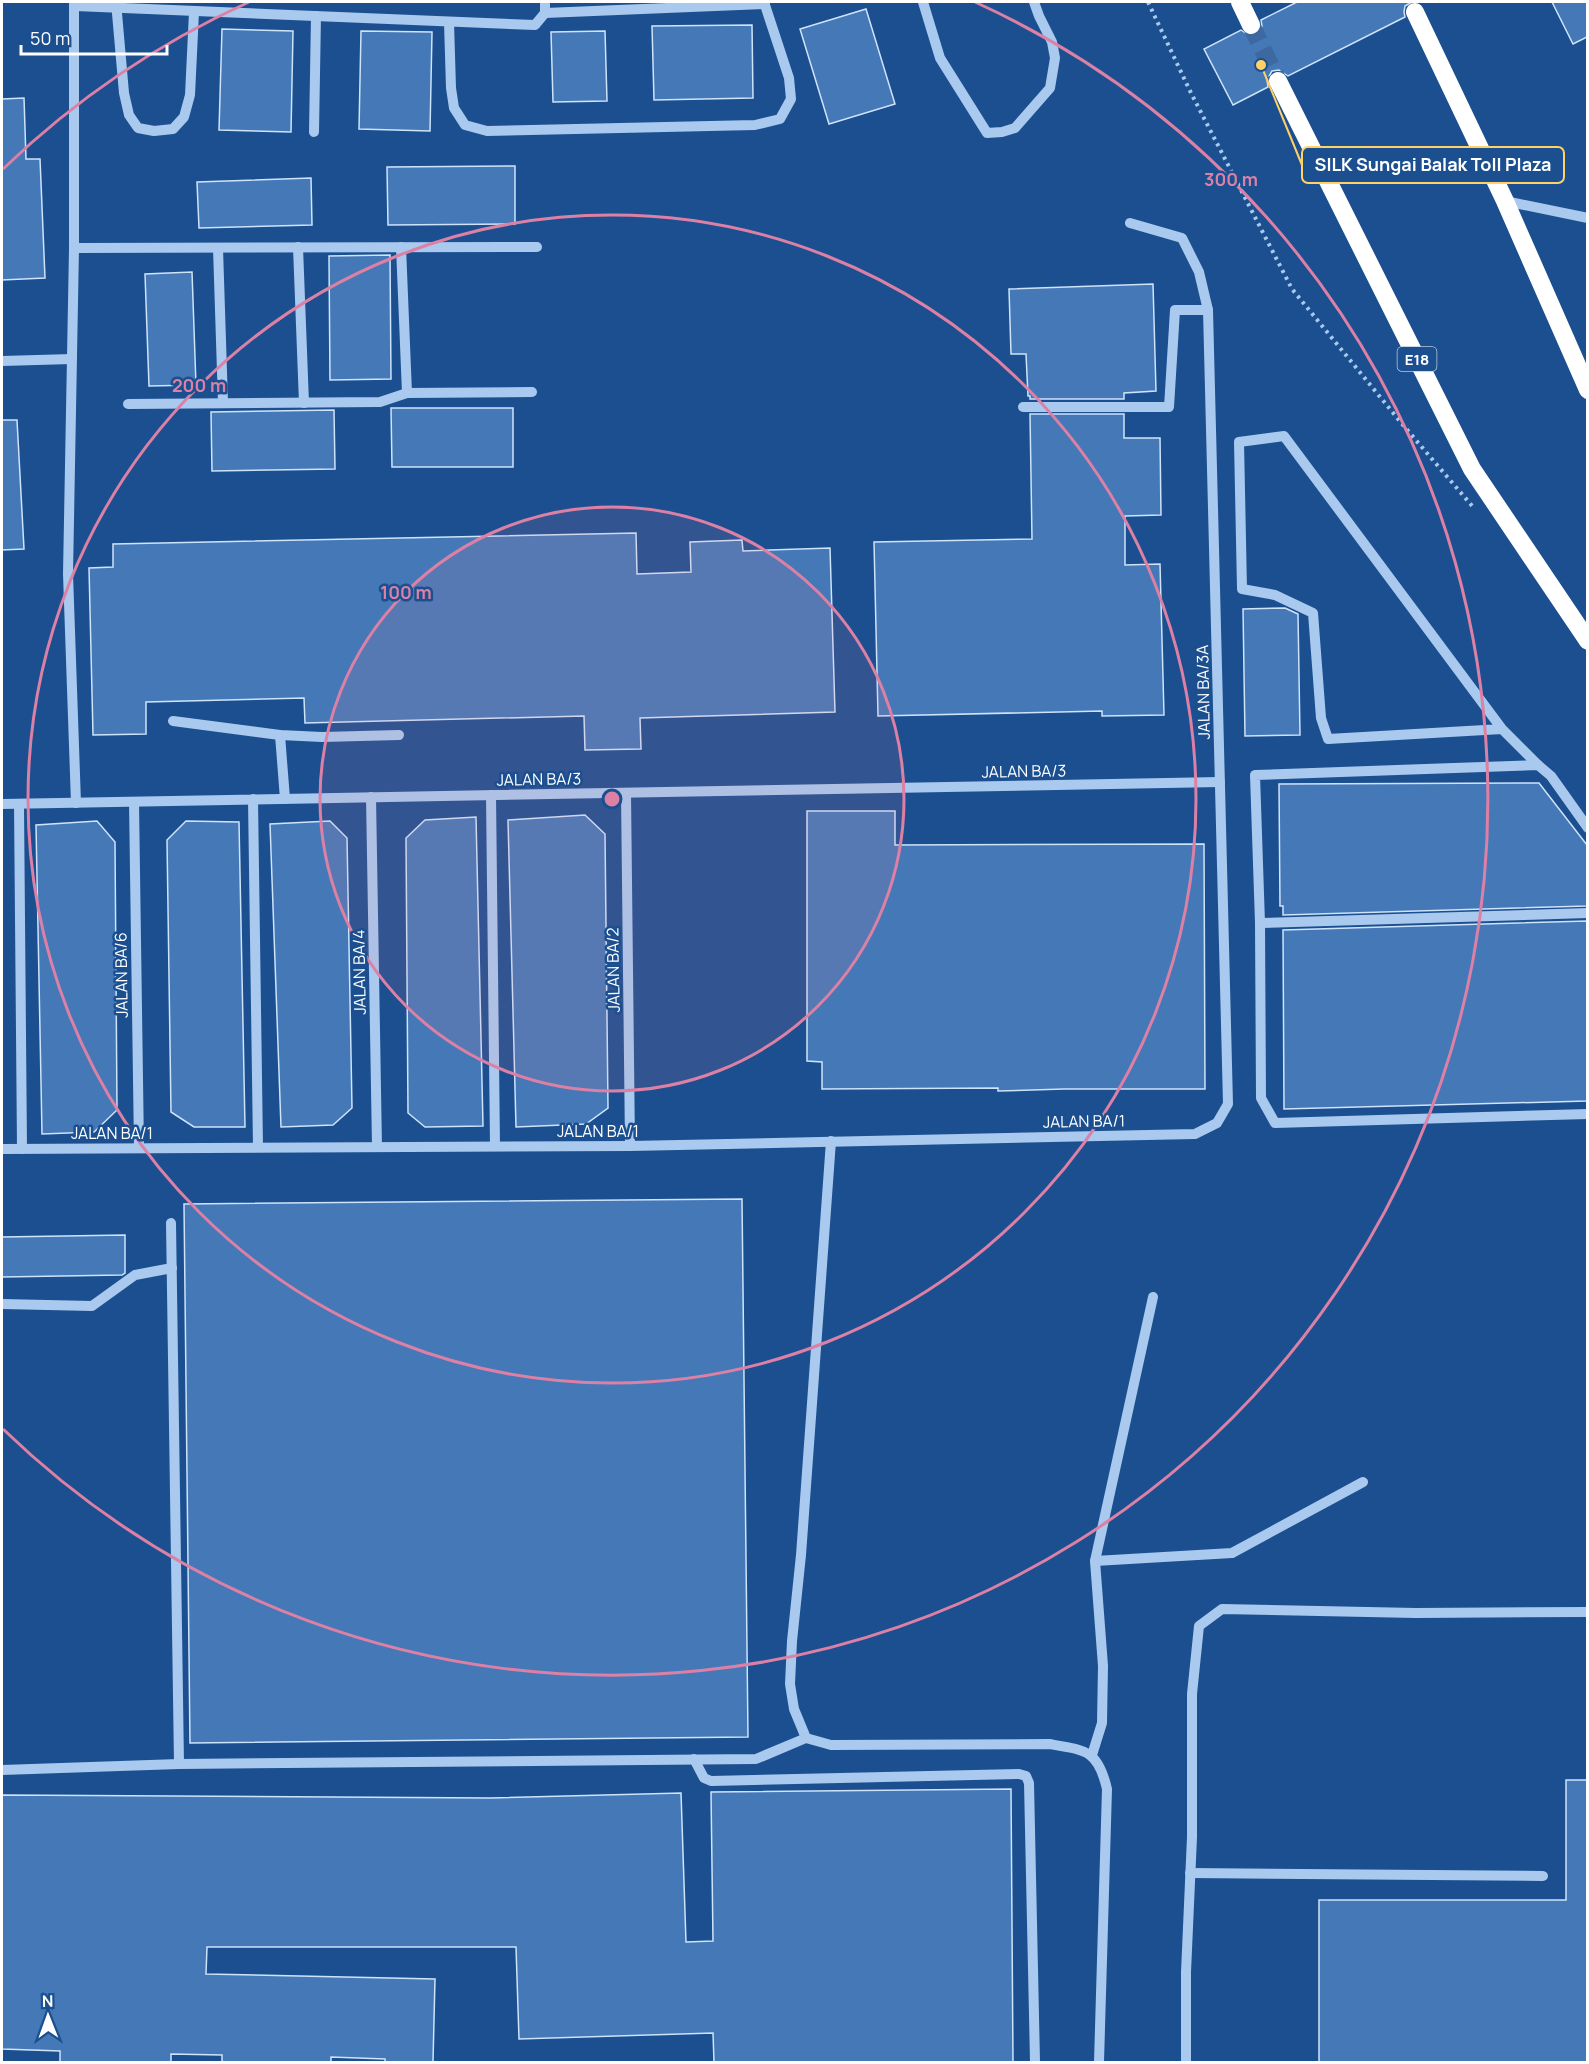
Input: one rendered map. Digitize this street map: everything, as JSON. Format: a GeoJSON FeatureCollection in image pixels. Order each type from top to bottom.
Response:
{"type":"FeatureCollection","features":[{"type":"Feature","properties":{"kind":"highway"},"geometry":{"type":"LineString","coordinates":[[1240,2],[1251,25]]}},
{"type":"Feature","properties":{"kind":"highway"},"geometry":{"type":"LineString","coordinates":[[1415,12],[1505,201],[1587,390]]}},
{"type":"Feature","properties":{"kind":"highway","name":"E18"},"geometry":{"type":"LineString","coordinates":[[1278,81],[1472,469],[1587,641]]}},
{"type":"Feature","properties":{"kind":"street"},"geometry":{"type":"LineString","coordinates":[[76,802],[68,574],[74,248],[74,4],[116,4],[195,12],[535,25],[545,13],[545,2]]}},
{"type":"Feature","properties":{"kind":"street"},"geometry":{"type":"LineString","coordinates":[[924,2],[940,58],[987,133],[1015,128],[1050,88],[1055,58],[1052,42],[1034,2]]}},
{"type":"Feature","properties":{"kind":"street"},"geometry":{"type":"LineString","coordinates":[[449,22],[454,108],[465,125],[487,131],[755,125],[780,119],[791,99],[789,78],[764,3],[545,13]]}},
{"type":"Feature","properties":{"kind":"street"},"geometry":{"type":"LineString","coordinates":[[116,4],[124,93],[129,115],[138,128],[154,131],[173,129],[184,117],[190,95],[195,12]]}},
{"type":"Feature","properties":{"kind":"street"},"geometry":{"type":"LineString","coordinates":[[315,132],[316,16]]}},
{"type":"Feature","properties":{"kind":"street"},"geometry":{"type":"LineString","coordinates":[[1505,201],[1587,219]]}},
{"type":"Feature","properties":{"kind":"street","name":"JALAN BA/3A"},"geometry":{"type":"LineString","coordinates":[[1130,223],[1182,238],[1199,272],[1208,310],[1228,1104],[1217,1124],[1195,1134]]}},
{"type":"Feature","properties":{"kind":"street"},"geometry":{"type":"LineString","coordinates":[[401,247],[407,393]]}},
{"type":"Feature","properties":{"kind":"street"},"geometry":{"type":"LineString","coordinates":[[74,248],[537,247]]}},
{"type":"Feature","properties":{"kind":"street"},"geometry":{"type":"LineString","coordinates":[[218,248],[223,403]]}},
{"type":"Feature","properties":{"kind":"street"},"geometry":{"type":"LineString","coordinates":[[298,248],[304,403]]}},
{"type":"Feature","properties":{"kind":"street"},"geometry":{"type":"LineString","coordinates":[[1023,407],[1169,407],[1175,310],[1208,310]]}},
{"type":"Feature","properties":{"kind":"street"},"geometry":{"type":"LineString","coordinates":[[2,361],[72,359]]}},
{"type":"Feature","properties":{"kind":"street"},"geometry":{"type":"LineString","coordinates":[[128,404],[380,402],[407,393],[532,392]]}},
{"type":"Feature","properties":{"kind":"street"},"geometry":{"type":"LineString","coordinates":[[1502,729],[1328,739],[1321,718],[1313,613],[1275,595],[1242,589],[1239,442],[1284,436],[1502,729],[1551,776],[1587,828]]}},
{"type":"Feature","properties":{"kind":"street"},"geometry":{"type":"LineString","coordinates":[[173,721],[322,738],[399,735]]}},
{"type":"Feature","properties":{"kind":"street"},"geometry":{"type":"LineString","coordinates":[[280,735],[285,799]]}},
{"type":"Feature","properties":{"kind":"street"},"geometry":{"type":"LineString","coordinates":[[1538,765],[1255,775],[1260,923],[1261,1098],[1275,1123],[1587,1114]]}},
{"type":"Feature","properties":{"kind":"street","name":"JALAN BA/3"},"geometry":{"type":"LineString","coordinates":[[2,804],[1220,782]]}},
{"type":"Feature","properties":{"kind":"street","name":"JALAN BA/2"},"geometry":{"type":"LineString","coordinates":[[627,793],[630,1146]]}},
{"type":"Feature","properties":{"kind":"street"},"geometry":{"type":"LineString","coordinates":[[491,795],[495,1146]]}},
{"type":"Feature","properties":{"kind":"street","name":"JALAN BA/4"},"geometry":{"type":"LineString","coordinates":[[371,797],[377,1147]]}},
{"type":"Feature","properties":{"kind":"street"},"geometry":{"type":"LineString","coordinates":[[253,800],[258,1147]]}},
{"type":"Feature","properties":{"kind":"street","name":"JALAN BA/6"},"geometry":{"type":"LineString","coordinates":[[134,801],[139,1148]]}},
{"type":"Feature","properties":{"kind":"street"},"geometry":{"type":"LineString","coordinates":[[19,804],[22,1149]]}},
{"type":"Feature","properties":{"kind":"street"},"geometry":{"type":"LineString","coordinates":[[1260,923],[1587,913]]}},
{"type":"Feature","properties":{"kind":"street","name":"JALAN BA/1"},"geometry":{"type":"LineString","coordinates":[[2,1149],[630,1146],[1195,1134]]}},
{"type":"Feature","properties":{"kind":"street"},"geometry":{"type":"LineString","coordinates":[[806,1738],[794,1710],[790,1684],[831,1142]]}},
{"type":"Feature","properties":{"kind":"street"},"geometry":{"type":"LineString","coordinates":[[171,1223],[179,1764]]}},
{"type":"Feature","properties":{"kind":"street"},"geometry":{"type":"LineString","coordinates":[[2,1304],[92,1306],[135,1275],[172,1268]]}},
{"type":"Feature","properties":{"kind":"street"},"geometry":{"type":"LineString","coordinates":[[1092,1755],[1102,1722],[1103,1666],[1095,1562],[1153,1297]]}},
{"type":"Feature","properties":{"kind":"street"},"geometry":{"type":"LineString","coordinates":[[1095,1562],[1232,1553],[1364,1482]]}},
{"type":"Feature","properties":{"kind":"street"},"geometry":{"type":"LineString","coordinates":[[1186,2062],[1192,1694],[1199,1626],[1222,1609],[1416,1613],[1587,1612]]}},
{"type":"Feature","properties":{"kind":"street"},"geometry":{"type":"LineString","coordinates":[[2,1770],[179,1764],[756,1759],[806,1738],[831,1745],[1049,1744],[1074,1748],[1092,1755],[1102,1770],[1107,1789],[1099,2062]]}},
{"type":"Feature","properties":{"kind":"street"},"geometry":{"type":"LineString","coordinates":[[694,1759],[704,1778],[711,1781],[1019,1774],[1026,1776],[1029,1783],[1035,2062]]}},
{"type":"Feature","properties":{"kind":"street"},"geometry":{"type":"LineString","coordinates":[[1190,1873],[1542,1876]]}},
{"type":"Feature","properties":{"kind":"path"},"geometry":{"type":"LineString","coordinates":[[1148,2],[1191,93],[1292,289],[1402,425],[1478,512]]}},
{"type":"Feature","properties":{"kind":"building"},"geometry":{"type":"Polygon","coordinates":[[[1297,2],[1412,2],[1405,6],[1405,17],[1288,76],[1279,70],[1272,71],[1267,80],[1268,87],[1233,105],[1204,49],[1241,30],[1250,36],[1256,35],[1262,26],[1261,20],[1297,2]]]}},
{"type":"Feature","properties":{"kind":"building"},"geometry":{"type":"Polygon","coordinates":[[[1552,2],[1587,2],[1587,37],[1573,44],[1552,2]]]}},
{"type":"Feature","properties":{"kind":"building"},"geometry":{"type":"Polygon","coordinates":[[[866,9],[895,104],[829,124],[800,29],[866,9]]]}},
{"type":"Feature","properties":{"kind":"building"},"geometry":{"type":"Polygon","coordinates":[[[752,25],[753,98],[654,100],[652,26],[752,25]]]}},
{"type":"Feature","properties":{"kind":"building"},"geometry":{"type":"Polygon","coordinates":[[[222,29],[293,31],[291,132],[219,130],[222,29]]]}},
{"type":"Feature","properties":{"kind":"building"},"geometry":{"type":"Polygon","coordinates":[[[361,31],[432,32],[430,131],[359,129],[361,31]]]}},
{"type":"Feature","properties":{"kind":"building"},"geometry":{"type":"Polygon","coordinates":[[[605,31],[607,101],[553,102],[551,32],[605,31]]]}},
{"type":"Feature","properties":{"kind":"building"},"geometry":{"type":"Polygon","coordinates":[[[24,98],[26,159],[40,159],[45,278],[2,280],[2,99],[24,98]]]}},
{"type":"Feature","properties":{"kind":"building"},"geometry":{"type":"Polygon","coordinates":[[[515,166],[515,224],[388,225],[387,167],[515,166]]]}},
{"type":"Feature","properties":{"kind":"building"},"geometry":{"type":"Polygon","coordinates":[[[311,178],[312,225],[199,228],[197,182],[311,178]]]}},
{"type":"Feature","properties":{"kind":"building"},"geometry":{"type":"Polygon","coordinates":[[[390,255],[391,379],[330,380],[329,256],[390,255]]]}},
{"type":"Feature","properties":{"kind":"building"},"geometry":{"type":"Polygon","coordinates":[[[192,272],[196,385],[149,386],[145,274],[192,272]]]}},
{"type":"Feature","properties":{"kind":"building"},"geometry":{"type":"Polygon","coordinates":[[[1153,284],[1156,391],[1124,393],[1124,399],[1030,399],[1026,354],[1011,354],[1009,289],[1153,284]]]}},
{"type":"Feature","properties":{"kind":"building"},"geometry":{"type":"Polygon","coordinates":[[[391,408],[513,408],[513,467],[392,467],[391,408]]]}},
{"type":"Feature","properties":{"kind":"building"},"geometry":{"type":"Polygon","coordinates":[[[334,410],[335,469],[212,471],[211,412],[334,410]]]}},
{"type":"Feature","properties":{"kind":"building"},"geometry":{"type":"Polygon","coordinates":[[[1030,414],[1124,414],[1124,438],[1160,438],[1161,515],[1125,516],[1125,565],[1160,564],[1164,715],[1102,716],[1102,711],[878,716],[874,542],[1032,539],[1030,414]]]}},
{"type":"Feature","properties":{"kind":"building"},"geometry":{"type":"Polygon","coordinates":[[[2,420],[17,420],[24,549],[2,550],[2,420]]]}},
{"type":"Feature","properties":{"kind":"building"},"geometry":{"type":"Polygon","coordinates":[[[636,533],[637,574],[691,572],[690,542],[742,540],[743,551],[830,548],[835,712],[640,718],[641,749],[585,750],[584,716],[305,723],[304,698],[146,702],[146,734],[93,735],[89,568],[113,567],[113,544],[636,533]]]}},
{"type":"Feature","properties":{"kind":"building"},"geometry":{"type":"Polygon","coordinates":[[[1285,608],[1298,614],[1300,735],[1245,736],[1243,609],[1285,608]]]}},
{"type":"Feature","properties":{"kind":"building"},"geometry":{"type":"Polygon","coordinates":[[[1539,783],[1587,845],[1587,906],[1283,915],[1283,906],[1280,906],[1279,784],[1539,783]]]}},
{"type":"Feature","properties":{"kind":"building"},"geometry":{"type":"Polygon","coordinates":[[[807,811],[895,811],[895,845],[1204,844],[1205,1089],[998,1091],[998,1088],[822,1089],[822,1062],[807,1061],[807,811]]]}},
{"type":"Feature","properties":{"kind":"building"},"geometry":{"type":"Polygon","coordinates":[[[585,815],[605,834],[608,1108],[586,1124],[516,1127],[508,820],[585,815]]]}},
{"type":"Feature","properties":{"kind":"building"},"geometry":{"type":"Polygon","coordinates":[[[476,817],[483,1126],[425,1127],[408,1113],[406,838],[425,820],[476,817]]]}},
{"type":"Feature","properties":{"kind":"building"},"geometry":{"type":"Polygon","coordinates":[[[97,821],[115,842],[117,1110],[94,1132],[42,1134],[36,825],[97,821]]]}},
{"type":"Feature","properties":{"kind":"building"},"geometry":{"type":"Polygon","coordinates":[[[186,821],[239,822],[245,1127],[194,1127],[171,1112],[167,840],[186,821]]]}},
{"type":"Feature","properties":{"kind":"building"},"geometry":{"type":"Polygon","coordinates":[[[330,821],[347,838],[352,1108],[333,1125],[281,1127],[270,824],[330,821]]]}},
{"type":"Feature","properties":{"kind":"building"},"geometry":{"type":"Polygon","coordinates":[[[1587,921],[1587,1101],[1284,1109],[1283,930],[1587,921]]]}},
{"type":"Feature","properties":{"kind":"building"},"geometry":{"type":"Polygon","coordinates":[[[742,1199],[748,1737],[190,1743],[184,1204],[742,1199]]]}},
{"type":"Feature","properties":{"kind":"building"},"geometry":{"type":"Polygon","coordinates":[[[125,1235],[125,1273],[122,1275],[2,1277],[2,1237],[125,1235]]]}},
{"type":"Feature","properties":{"kind":"building"},"geometry":{"type":"Polygon","coordinates":[[[1566,1780],[1587,1780],[1587,2062],[1319,2062],[1319,1900],[1566,1900],[1566,1780]]]}},
{"type":"Feature","properties":{"kind":"building"},"geometry":{"type":"Polygon","coordinates":[[[1011,1789],[1013,2062],[714,2062],[713,2033],[519,2039],[516,1947],[207,1947],[206,1974],[435,1979],[433,2062],[385,2062],[385,2059],[331,2057],[331,2062],[222,2062],[222,2055],[171,2054],[171,2062],[60,2062],[60,2051],[2,2049],[2,1795],[490,1798],[681,1793],[686,1942],[713,1941],[711,1792],[1011,1789]]]}},
{"type":"Feature","properties":{"kind":"tunnel"},"geometry":{"type":"LineString","coordinates":[[1251,25],[1278,81]]}},
{"type":"Feature","properties":{"kind":"place","name":"SILK Sungai Balak Toll Plaza"},"geometry":{"type":"Point","coordinates":[1261,65]}}]}
